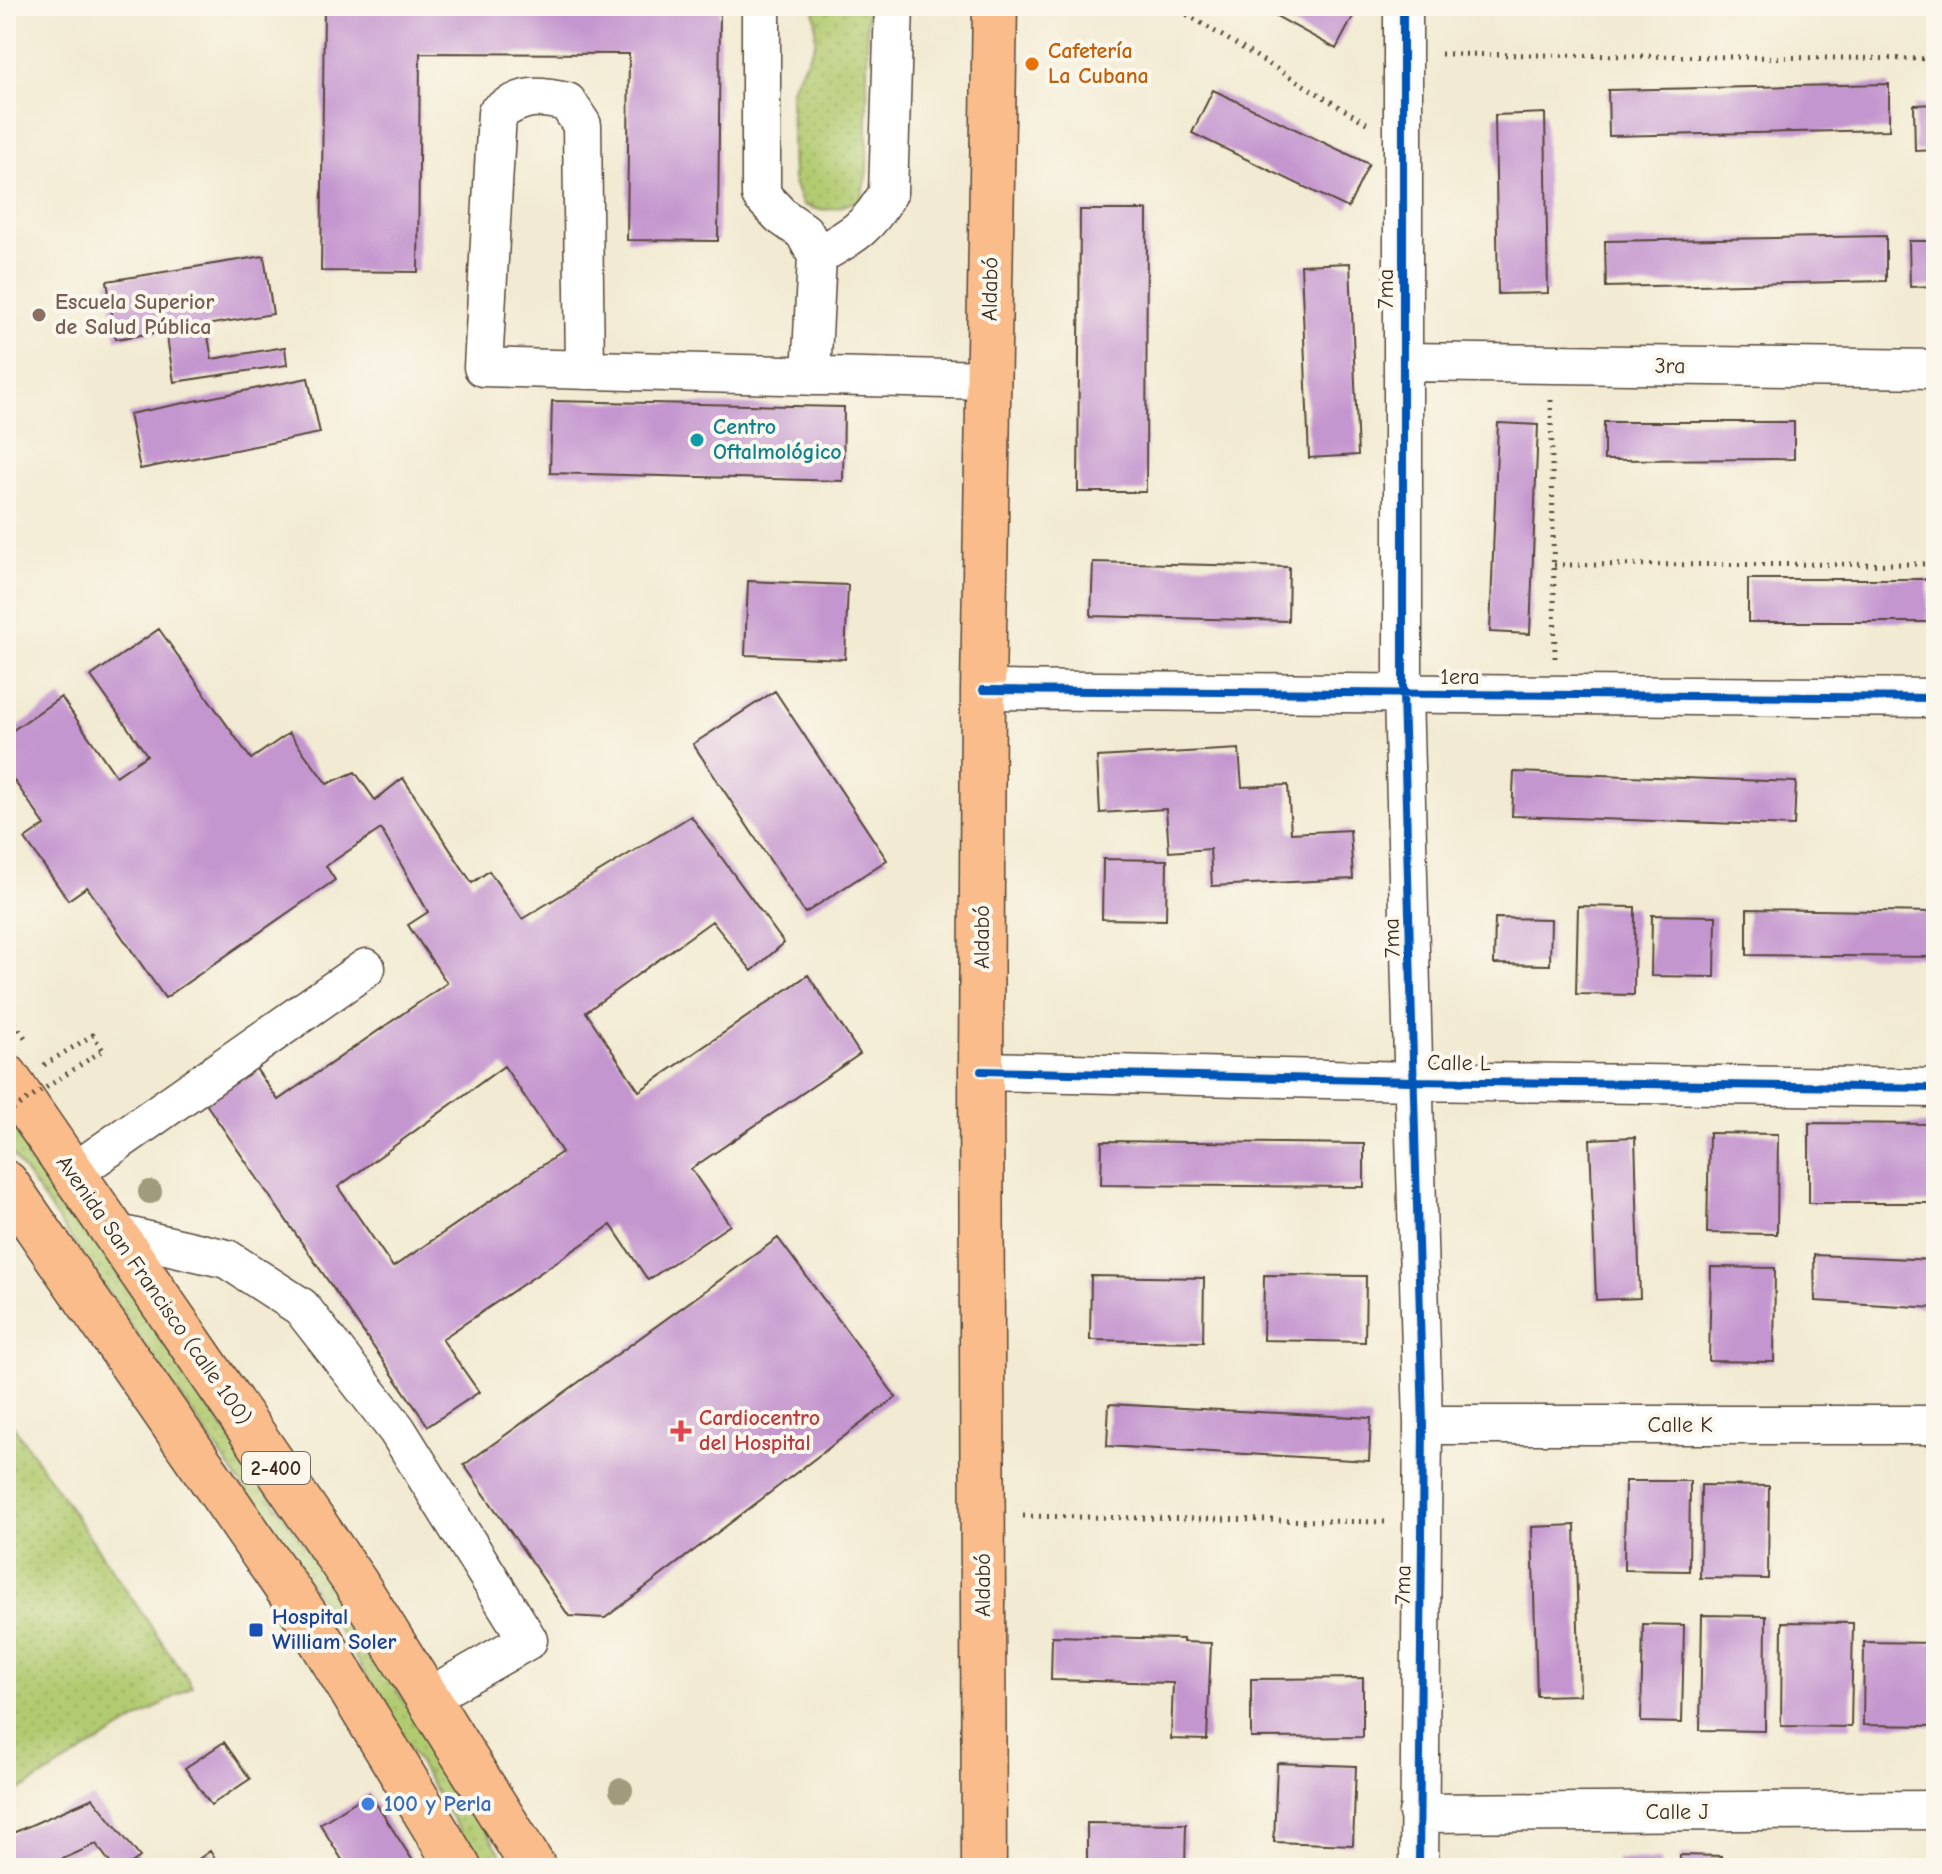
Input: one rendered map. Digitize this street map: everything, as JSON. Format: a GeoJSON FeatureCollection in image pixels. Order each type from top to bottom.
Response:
{"type":"FeatureCollection","features":[{"type":"Feature","properties":{"kind":"main road","name":"Aldabó"},"geometry":{"type":"LineString","coordinates":[[984,1868],[983,690],[995,6]]}},
{"type":"Feature","properties":{"kind":"main road","name":"Avenida San Francisco (calle 100)"},"geometry":{"type":"LineString","coordinates":[[24,1071],[73,1173],[355,1582],[534,1868]]}},
{"type":"Feature","properties":{"kind":"main road","name":"2-400"},"geometry":{"type":"LineString","coordinates":[[6,1183],[306,1616],[459,1868]]}},
{"type":"Feature","properties":{"kind":"street"},"geometry":{"type":"LineString","coordinates":[[761,6],[761,195],[781,216],[804,232],[817,256],[811,376]]}},
{"type":"Feature","properties":{"kind":"street"},"geometry":{"type":"LineString","coordinates":[[817,256],[856,234],[875,216],[888,193],[894,6]]}},
{"type":"Feature","properties":{"kind":"street","name":"7ma"},"geometry":{"type":"LineString","coordinates":[[1403,6],[1403,694],[1423,1425],[1419,1868]]}},
{"type":"Feature","properties":{"kind":"street"},"geometry":{"type":"LineString","coordinates":[[585,370],[582,125],[567,102],[541,96],[516,100],[497,113],[483,367],[585,370],[811,376],[988,380]]}},
{"type":"Feature","properties":{"kind":"street","name":"3ra"},"geometry":{"type":"LineString","coordinates":[[1405,362],[1936,369]]}},
{"type":"Feature","properties":{"kind":"street","name":"1era"},"geometry":{"type":"LineString","coordinates":[[983,690],[1936,698]]}},
{"type":"Feature","properties":{"kind":"street"},"geometry":{"type":"LineString","coordinates":[[73,1173],[366,968]]}},
{"type":"Feature","properties":{"kind":"street","name":"Calle L"},"geometry":{"type":"LineString","coordinates":[[981,1071],[1936,1088]]}},
{"type":"Feature","properties":{"kind":"street"},"geometry":{"type":"LineString","coordinates":[[114,1233],[227,1259],[301,1307],[397,1430],[528,1640],[427,1698]]}},
{"type":"Feature","properties":{"kind":"street","name":"Calle K"},"geometry":{"type":"LineString","coordinates":[[1423,1425],[1936,1425]]}},
{"type":"Feature","properties":{"kind":"street","name":"Calle J"},"geometry":{"type":"LineString","coordinates":[[1418,1813],[1936,1810]]}},
{"type":"Feature","properties":{"kind":"path"},"geometry":{"type":"LineString","coordinates":[[1044,6],[1181,11],[1403,145]]}},
{"type":"Feature","properties":{"kind":"path"},"geometry":{"type":"LineString","coordinates":[[1403,54],[1936,59]]}},
{"type":"Feature","properties":{"kind":"path"},"geometry":{"type":"LineString","coordinates":[[1551,364],[1556,695]]}},
{"type":"Feature","properties":{"kind":"path"},"geometry":{"type":"LineString","coordinates":[[1554,565],[1936,564]]}},
{"type":"Feature","properties":{"kind":"path"},"geometry":{"type":"LineString","coordinates":[[6,1114],[103,1050],[93,1035],[24,1071]]}},
{"type":"Feature","properties":{"kind":"path"},"geometry":{"type":"LineString","coordinates":[[983,1515],[1422,1523]]}},
{"type":"Feature","properties":{"kind":"green space"},"geometry":{"type":"Polygon","coordinates":[[[813,6],[867,6],[867,171],[861,199],[825,210],[802,204],[793,179],[791,89],[815,44],[813,6]]]}},
{"type":"Feature","properties":{"kind":"green space"},"geometry":{"type":"Polygon","coordinates":[[[6,1113],[315,1561],[510,1868],[482,1868],[312,1586],[6,1145],[6,1113]]]}},
{"type":"Feature","properties":{"kind":"green space"},"geometry":{"type":"Polygon","coordinates":[[[6,1415],[192,1686],[6,1799],[6,1415]]]}},
{"type":"Feature","properties":{"kind":"building"},"geometry":{"type":"Polygon","coordinates":[[[324,6],[720,6],[718,241],[627,240],[629,54],[420,53],[418,272],[321,271],[324,6]]]}},
{"type":"Feature","properties":{"kind":"building"},"geometry":{"type":"Polygon","coordinates":[[[1258,6],[1347,6],[1356,11],[1336,49],[1258,6]]]}},
{"type":"Feature","properties":{"kind":"building"},"geometry":{"type":"Polygon","coordinates":[[[1889,84],[1889,130],[1609,136],[1608,90],[1889,84]]]}},
{"type":"Feature","properties":{"kind":"building"},"geometry":{"type":"Polygon","coordinates":[[[1213,90],[1369,164],[1348,208],[1192,133],[1213,90]]]}},
{"type":"Feature","properties":{"kind":"building"},"geometry":{"type":"Polygon","coordinates":[[[1936,104],[1936,150],[1915,151],[1914,105],[1936,104]]]}},
{"type":"Feature","properties":{"kind":"building"},"geometry":{"type":"Polygon","coordinates":[[[1545,113],[1548,293],[1498,294],[1495,115],[1545,113]]]}},
{"type":"Feature","properties":{"kind":"building"},"geometry":{"type":"Polygon","coordinates":[[[1080,210],[1147,210],[1146,492],[1078,492],[1080,210]]]}},
{"type":"Feature","properties":{"kind":"building"},"geometry":{"type":"Polygon","coordinates":[[[1886,236],[1886,281],[1606,287],[1605,241],[1886,236]]]}},
{"type":"Feature","properties":{"kind":"building"},"geometry":{"type":"Polygon","coordinates":[[[1909,241],[1936,241],[1936,286],[1910,287],[1909,241]]]}},
{"type":"Feature","properties":{"kind":"building"},"geometry":{"type":"Polygon","coordinates":[[[264,256],[273,314],[206,325],[212,359],[285,347],[287,365],[174,382],[166,331],[116,339],[107,281],[264,256]]]}},
{"type":"Feature","properties":{"kind":"building"},"geometry":{"type":"Polygon","coordinates":[[[1350,263],[1358,455],[1309,458],[1301,265],[1350,263]]]}},
{"type":"Feature","properties":{"kind":"building"},"geometry":{"type":"Polygon","coordinates":[[[308,378],[320,433],[140,469],[129,414],[308,378]]]}},
{"type":"Feature","properties":{"kind":"building","name":"Centro Oftalmológico"},"geometry":{"type":"Polygon","coordinates":[[[552,401],[844,407],[843,481],[550,473],[552,401]]]}},
{"type":"Feature","properties":{"kind":"building"},"geometry":{"type":"Polygon","coordinates":[[[1604,422],[1794,422],[1794,459],[1604,460],[1604,422]]]}},
{"type":"Feature","properties":{"kind":"building"},"geometry":{"type":"Polygon","coordinates":[[[1498,423],[1538,425],[1530,634],[1490,632],[1498,423]]]}},
{"type":"Feature","properties":{"kind":"building"},"geometry":{"type":"Polygon","coordinates":[[[1093,562],[1289,567],[1288,621],[1091,616],[1093,562]]]}},
{"type":"Feature","properties":{"kind":"building"},"geometry":{"type":"Polygon","coordinates":[[[1748,579],[1928,579],[1928,622],[1748,622],[1748,579]]]}},
{"type":"Feature","properties":{"kind":"building"},"geometry":{"type":"Polygon","coordinates":[[[748,581],[848,585],[845,659],[745,655],[748,581]]]}},
{"type":"Feature","properties":{"kind":"building"},"geometry":{"type":"Polygon","coordinates":[[[159,629],[251,759],[289,733],[327,784],[355,772],[375,800],[403,778],[472,883],[489,871],[522,919],[691,816],[784,943],[752,971],[712,921],[586,1012],[639,1091],[808,975],[860,1054],[691,1169],[730,1225],[648,1280],[611,1225],[442,1339],[479,1392],[428,1426],[202,1098],[252,1063],[278,1100],[447,983],[408,925],[428,912],[381,829],[326,866],[335,880],[165,998],[87,887],[68,900],[25,839],[45,825],[6,769],[6,735],[61,697],[116,776],[147,755],[91,676],[159,629]],[[504,1066],[338,1187],[393,1267],[562,1152],[504,1066]]]}},
{"type":"Feature","properties":{"kind":"building"},"geometry":{"type":"Polygon","coordinates":[[[775,691],[887,860],[805,913],[693,744],[775,691]]]}},
{"type":"Feature","properties":{"kind":"building"},"geometry":{"type":"Polygon","coordinates":[[[1239,749],[1242,787],[1288,785],[1291,833],[1350,830],[1353,879],[1212,886],[1210,849],[1169,852],[1166,809],[1100,813],[1097,757],[1239,749]]]}},
{"type":"Feature","properties":{"kind":"building"},"geometry":{"type":"Polygon","coordinates":[[[1514,772],[1796,782],[1794,826],[1512,816],[1514,772]]]}},
{"type":"Feature","properties":{"kind":"building"},"geometry":{"type":"Polygon","coordinates":[[[1103,859],[1167,860],[1166,920],[1102,919],[1103,859]]]}},
{"type":"Feature","properties":{"kind":"building"},"geometry":{"type":"Polygon","coordinates":[[[1578,906],[1635,907],[1634,995],[1576,994],[1578,906]]]}},
{"type":"Feature","properties":{"kind":"building"},"geometry":{"type":"Polygon","coordinates":[[[1747,909],[1936,912],[1936,957],[1747,955],[1747,909]]]}},
{"type":"Feature","properties":{"kind":"building"},"geometry":{"type":"Polygon","coordinates":[[[1652,915],[1716,916],[1715,977],[1651,976],[1652,915]]]}},
{"type":"Feature","properties":{"kind":"building"},"geometry":{"type":"Polygon","coordinates":[[[1495,918],[1551,919],[1550,965],[1494,964],[1495,918]]]}},
{"type":"Feature","properties":{"kind":"building"},"geometry":{"type":"Polygon","coordinates":[[[1809,1123],[1936,1124],[1936,1203],[1809,1203],[1809,1123]]]}},
{"type":"Feature","properties":{"kind":"building"},"geometry":{"type":"Polygon","coordinates":[[[1709,1133],[1778,1134],[1777,1234],[1707,1233],[1709,1133]]]}},
{"type":"Feature","properties":{"kind":"building"},"geometry":{"type":"Polygon","coordinates":[[[1635,1137],[1640,1298],[1596,1300],[1590,1139],[1635,1137]]]}},
{"type":"Feature","properties":{"kind":"building"},"geometry":{"type":"Polygon","coordinates":[[[1102,1141],[1364,1144],[1364,1187],[1101,1185],[1102,1141]]]}},
{"type":"Feature","properties":{"kind":"building","name":"Cardiocentro del Hospital"},"geometry":{"type":"Polygon","coordinates":[[[778,1238],[896,1397],[605,1618],[569,1616],[464,1465],[778,1238]]]}},
{"type":"Feature","properties":{"kind":"building"},"geometry":{"type":"Polygon","coordinates":[[[1814,1255],[1936,1260],[1936,1308],[1815,1301],[1814,1255]]]}},
{"type":"Feature","properties":{"kind":"building"},"geometry":{"type":"Polygon","coordinates":[[[1711,1267],[1775,1268],[1774,1362],[1709,1361],[1711,1267]]]}},
{"type":"Feature","properties":{"kind":"building"},"geometry":{"type":"Polygon","coordinates":[[[1264,1275],[1366,1276],[1365,1342],[1263,1340],[1264,1275]]]}},
{"type":"Feature","properties":{"kind":"building"},"geometry":{"type":"Polygon","coordinates":[[[1091,1276],[1204,1278],[1203,1342],[1090,1340],[1091,1276]]]}},
{"type":"Feature","properties":{"kind":"building"},"geometry":{"type":"Polygon","coordinates":[[[1109,1404],[1371,1418],[1369,1461],[1107,1446],[1109,1404]]]}},
{"type":"Feature","properties":{"kind":"building"},"geometry":{"type":"Polygon","coordinates":[[[1625,1481],[1690,1481],[1689,1571],[1624,1570],[1625,1481]]]}},
{"type":"Feature","properties":{"kind":"building"},"geometry":{"type":"Polygon","coordinates":[[[1701,1485],[1769,1486],[1768,1579],[1700,1578],[1701,1485]]]}},
{"type":"Feature","properties":{"kind":"building"},"geometry":{"type":"Polygon","coordinates":[[[1575,1525],[1580,1695],[1537,1696],[1532,1527],[1575,1525]]]}},
{"type":"Feature","properties":{"kind":"building"},"geometry":{"type":"Polygon","coordinates":[[[1702,1615],[1766,1616],[1765,1731],[1700,1730],[1702,1615]]]}},
{"type":"Feature","properties":{"kind":"building"},"geometry":{"type":"Polygon","coordinates":[[[1782,1622],[1853,1623],[1851,1727],[1781,1726],[1782,1622]]]}},
{"type":"Feature","properties":{"kind":"building"},"geometry":{"type":"Polygon","coordinates":[[[1643,1624],[1684,1625],[1682,1723],[1641,1722],[1643,1624]]]}},
{"type":"Feature","properties":{"kind":"building"},"geometry":{"type":"Polygon","coordinates":[[[1052,1636],[1183,1639],[1183,1642],[1211,1643],[1207,1740],[1171,1739],[1173,1683],[1051,1680],[1052,1636]]]}},
{"type":"Feature","properties":{"kind":"building"},"geometry":{"type":"Polygon","coordinates":[[[1864,1642],[1936,1643],[1936,1726],[1863,1725],[1864,1642]]]}},
{"type":"Feature","properties":{"kind":"building"},"geometry":{"type":"Polygon","coordinates":[[[1363,1678],[1363,1737],[1251,1738],[1251,1679],[1363,1678]]]}},
{"type":"Feature","properties":{"kind":"building"},"geometry":{"type":"Polygon","coordinates":[[[224,1742],[250,1779],[211,1805],[185,1768],[224,1742]]]}},
{"type":"Feature","properties":{"kind":"building"},"geometry":{"type":"Polygon","coordinates":[[[1277,1763],[1356,1766],[1353,1845],[1274,1842],[1277,1763]]]}},
{"type":"Feature","properties":{"kind":"building"},"geometry":{"type":"Polygon","coordinates":[[[369,1793],[415,1864],[408,1868],[347,1868],[320,1824],[369,1793]]]}},
{"type":"Feature","properties":{"kind":"building"},"geometry":{"type":"Polygon","coordinates":[[[93,1798],[140,1857],[125,1868],[114,1868],[96,1844],[43,1868],[6,1868],[6,1836],[93,1798]]]}},
{"type":"Feature","properties":{"kind":"building"},"geometry":{"type":"Polygon","coordinates":[[[1087,1823],[1186,1824],[1185,1868],[1087,1868],[1087,1823]]]}},
{"type":"Feature","properties":{"kind":"building"},"geometry":{"type":"Polygon","coordinates":[[[210,1851],[221,1868],[186,1868],[210,1851]]]}},
{"type":"Feature","properties":{"kind":"building"},"geometry":{"type":"Polygon","coordinates":[[[1680,1855],[1721,1856],[1720,1868],[1680,1868],[1680,1855]]]}},
{"type":"Feature","properties":{"kind":"building"},"geometry":{"type":"Polygon","coordinates":[[[1617,1859],[1661,1860],[1661,1868],[1616,1868],[1617,1859]]]}},
{"type":"Feature","properties":{"kind":"building"},"geometry":{"type":"Polygon","coordinates":[[[1913,1861],[1936,1861],[1936,1868],[1913,1868],[1913,1861]]]}},
{"type":"Feature","properties":{"kind":"building"},"geometry":{"type":"Polygon","coordinates":[[[1741,1864],[1786,1864],[1786,1868],[1741,1868],[1741,1864]]]}},
{"type":"Feature","properties":{"kind":"cycle path"},"geometry":{"type":"LineString","coordinates":[[1403,6],[1403,694],[1423,1425],[1419,1868]]}},
{"type":"Feature","properties":{"kind":"cycle path"},"geometry":{"type":"LineString","coordinates":[[983,690],[1936,698]]}},
{"type":"Feature","properties":{"kind":"cycle path"},"geometry":{"type":"LineString","coordinates":[[981,1071],[1936,1088]]}},
{"type":"Feature","properties":{"kind":"place","name":"Cafetería La Cubana"},"geometry":{"type":"Point","coordinates":[1032,64]}},
{"type":"Feature","properties":{"kind":"place","name":"Escuela Superior de Salud Pública"},"geometry":{"type":"Point","coordinates":[39,315]}},
{"type":"Feature","properties":{"kind":"place","name":"Centro Oftalmológico"},"geometry":{"type":"Point","coordinates":[697,440]}},
{"type":"Feature","properties":{"kind":"place","name":"Cardiocentro del Hospital"},"geometry":{"type":"Point","coordinates":[681,1431]}},
{"type":"Feature","properties":{"kind":"place","name":"Hospital William Soler"},"geometry":{"type":"Point","coordinates":[256,1630]}},
{"type":"Feature","properties":{"kind":"place","name":"100 y Perla"},"geometry":{"type":"Point","coordinates":[368,1804]}}]}
